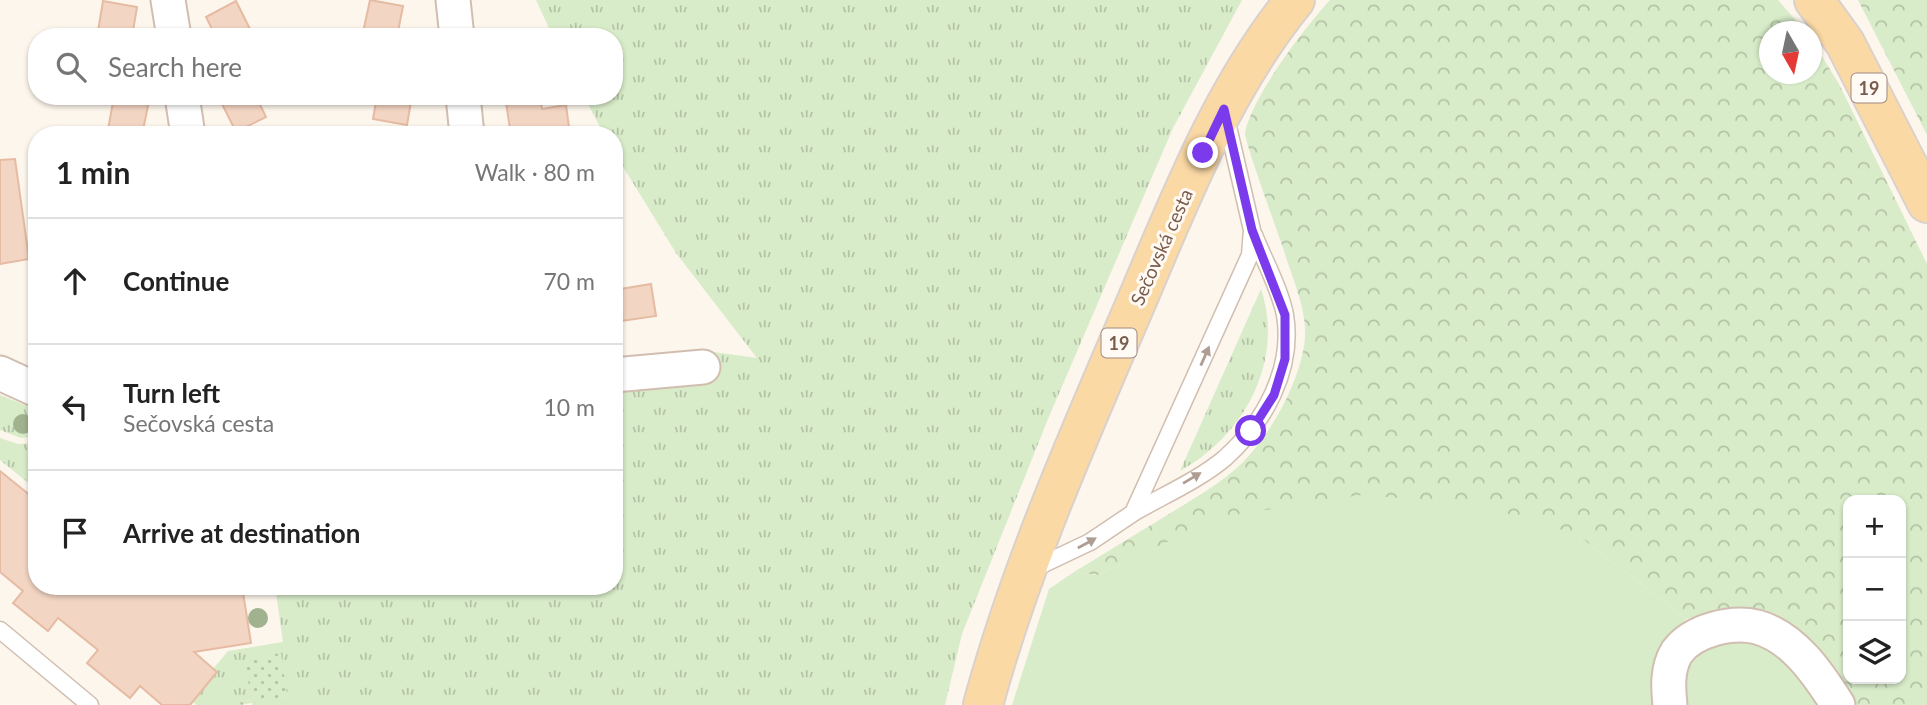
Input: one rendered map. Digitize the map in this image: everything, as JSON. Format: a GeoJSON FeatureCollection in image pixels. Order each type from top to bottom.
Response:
{"type":"FeatureCollection","features":[{"type":"Feature","properties":{"kind":"main road","name":"Sečovská cesta"},"geometry":{"type":"LineString","coordinates":[[983,705],[999,646],[1026,572],[1101,383],[1174,214],[1224,109],[1257,52],[1295,0]]}},
{"type":"Feature","properties":{"kind":"main road","name":"19"},"geometry":{"type":"LineString","coordinates":[[1814,0],[1845,43],[1927,203]]}},
{"type":"Feature","properties":{"kind":"street"},"geometry":{"type":"LineString","coordinates":[[168,0],[173,28]]}},
{"type":"Feature","properties":{"kind":"street"},"geometry":{"type":"LineString","coordinates":[[453,0],[456,28]]}},
{"type":"Feature","properties":{"kind":"street"},"geometry":{"type":"LineString","coordinates":[[183,105],[187,126]]}},
{"type":"Feature","properties":{"kind":"street"},"geometry":{"type":"LineString","coordinates":[[464,105],[466,126]]}},
{"type":"Feature","properties":{"kind":"street"},"geometry":{"type":"LineString","coordinates":[[623,373],[703,367]]}},
{"type":"Feature","properties":{"kind":"street"},"geometry":{"type":"LineString","coordinates":[[0,373],[28,386]]}},
{"type":"Feature","properties":{"kind":"street"},"geometry":{"type":"LineString","coordinates":[[1670,705],[1667,680],[1678,652],[1697,637],[1726,625],[1758,628],[1790,646],[1813,668],[1838,705]]}},
{"type":"Feature","properties":{"kind":"lane"},"geometry":{"type":"LineString","coordinates":[[1026,572],[1090,542],[1223,459],[1251,431],[1274,395],[1285,359],[1285,315],[1252,230],[1224,109]]}},
{"type":"Feature","properties":{"kind":"lane"},"geometry":{"type":"LineString","coordinates":[[1133,513],[1250,255],[1252,230]]}},
{"type":"Feature","properties":{"kind":"lane"},"geometry":{"type":"LineString","coordinates":[[0,630],[90,705]]}},
{"type":"Feature","properties":{"kind":"green space"},"geometry":{"type":"Polygon","coordinates":[[[536,0],[1242,0],[1173,128],[1048,419],[962,634],[945,705],[252,705],[252,702],[287,696],[280,653],[251,700],[241,702],[241,705],[196,705],[193,702],[217,673],[213,669],[228,651],[283,642],[276,595],[623,595],[623,391],[710,381],[707,351],[757,358],[676,253],[623,167],[623,126],[599,126],[589,105],[623,105],[623,28],[549,28],[536,0]]]}},
{"type":"Feature","properties":{"kind":"green space"},"geometry":{"type":"Polygon","coordinates":[[[1330,0],[1778,0],[1796,21],[1759,21],[1759,84],[1822,84],[1822,56],[1839,84],[1927,264],[1927,705],[1852,705],[1817,653],[1803,636],[1788,624],[1771,616],[1749,613],[1686,619],[1576,534],[1221,517],[1098,575],[1074,572],[1231,473],[1261,441],[1288,395],[1304,346],[1305,322],[1245,133],[1257,101],[1294,45],[1330,0]]]}},
{"type":"Feature","properties":{"kind":"green space"},"geometry":{"type":"Polygon","coordinates":[[[1858,0],[1927,0],[1927,135],[1858,0]]]}},
{"type":"Feature","properties":{"kind":"green space"},"geometry":{"type":"Polygon","coordinates":[[[1261,289],[1267,316],[1267,343],[1263,369],[1254,394],[1223,438],[1203,456],[1180,471],[1261,289]]]}},
{"type":"Feature","properties":{"kind":"green space"},"geometry":{"type":"Polygon","coordinates":[[[0,395],[28,406],[28,437],[21,438],[0,430],[0,395]]]}},
{"type":"Feature","properties":{"kind":"green space"},"geometry":{"type":"Polygon","coordinates":[[[0,438],[18,444],[28,443],[28,483],[0,460],[0,438]]]}},
{"type":"Feature","properties":{"kind":"green space"},"geometry":{"type":"Polygon","coordinates":[[[1361,495],[1474,504],[1576,534],[1686,619],[1667,640],[1658,658],[1656,677],[1660,705],[1012,705],[1049,589],[1074,572],[1098,575],[1220,517],[1361,495]]]}},
{"type":"Feature","properties":{"kind":"green space"},"geometry":{"type":"Polygon","coordinates":[[[1722,637],[1773,646],[1823,705],[1684,705],[1686,670],[1689,663],[1700,651],[1722,637]]]}},
{"type":"Feature","properties":{"kind":"green space"},"geometry":{"type":"Polygon","coordinates":[[[281,653],[287,696],[241,705],[240,702],[251,700],[245,659],[281,653]]]}},
{"type":"Feature","properties":{"kind":"building"},"geometry":{"type":"Polygon","coordinates":[[[370,0],[403,6],[399,28],[364,28],[370,0]]]}},
{"type":"Feature","properties":{"kind":"building"},"geometry":{"type":"Polygon","coordinates":[[[103,1],[137,7],[134,28],[98,28],[103,1]]]}},
{"type":"Feature","properties":{"kind":"building"},"geometry":{"type":"Polygon","coordinates":[[[236,1],[250,28],[212,28],[206,17],[236,1]]]}},
{"type":"Feature","properties":{"kind":"building"},"geometry":{"type":"Polygon","coordinates":[[[112,105],[148,105],[144,126],[109,126],[112,105]]]}},
{"type":"Feature","properties":{"kind":"building"},"geometry":{"type":"Polygon","coordinates":[[[222,105],[260,105],[266,117],[248,126],[233,126],[222,105]]]}},
{"type":"Feature","properties":{"kind":"building"},"geometry":{"type":"Polygon","coordinates":[[[375,105],[410,105],[407,125],[373,119],[375,105]]]}},
{"type":"Feature","properties":{"kind":"building"},"geometry":{"type":"Polygon","coordinates":[[[506,105],[541,105],[542,109],[566,105],[569,126],[510,126],[506,105]]]}},
{"type":"Feature","properties":{"kind":"building"},"geometry":{"type":"Polygon","coordinates":[[[15,159],[28,259],[0,264],[0,160],[15,159]]]}},
{"type":"Feature","properties":{"kind":"building"},"geometry":{"type":"Polygon","coordinates":[[[651,284],[656,316],[623,321],[623,289],[651,284]]]}},
{"type":"Feature","properties":{"kind":"building"},"geometry":{"type":"Polygon","coordinates":[[[0,471],[28,494],[28,595],[243,595],[251,643],[194,652],[217,672],[190,705],[162,705],[140,686],[130,698],[87,663],[98,650],[58,618],[48,631],[13,603],[23,591],[0,572],[0,471]]]}},
{"type":"Feature","properties":{"kind":"route"},"geometry":{"type":"LineString","coordinates":[[1203,153],[1224,109],[1252,230],[1285,315],[1285,359],[1274,395],[1251,431]]}}]}
